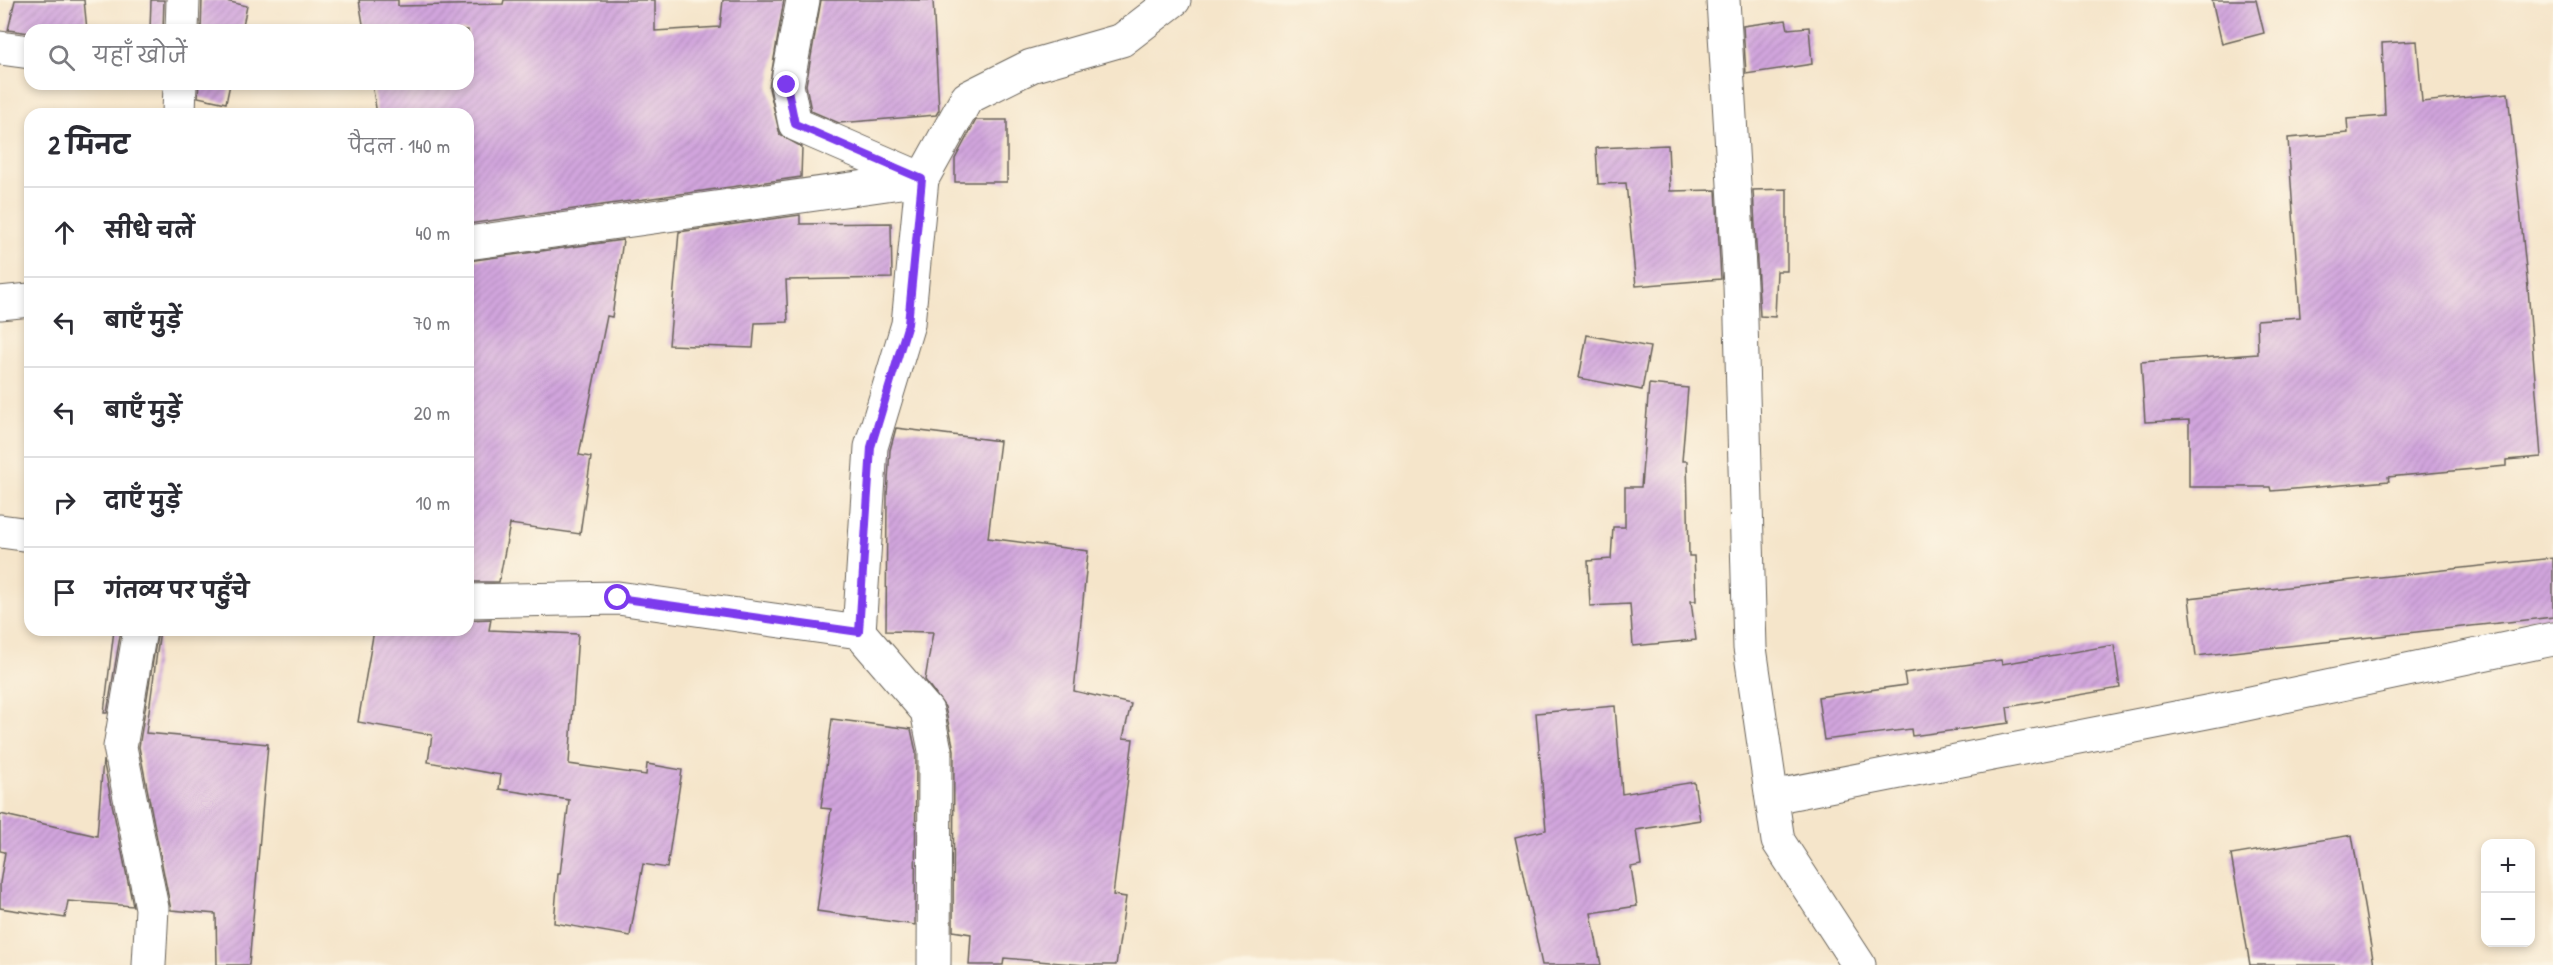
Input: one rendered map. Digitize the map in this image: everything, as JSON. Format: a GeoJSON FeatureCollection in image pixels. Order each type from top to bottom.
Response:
{"type":"FeatureCollection","features":[{"type":"Feature","properties":{"kind":"street"},"geometry":{"type":"LineString","coordinates":[[182,24],[183,0]]}},
{"type":"Feature","properties":{"kind":"street"},"geometry":{"type":"LineString","coordinates":[[803,0],[787,85],[795,124],[922,179]]}},
{"type":"Feature","properties":{"kind":"street"},"geometry":{"type":"LineString","coordinates":[[859,632],[871,447],[908,324],[922,179],[968,98],[1031,66],[1122,40],[1174,0]]}},
{"type":"Feature","properties":{"kind":"street"},"geometry":{"type":"LineString","coordinates":[[1723,0],[1740,285],[1750,648],[1778,841],[1859,965]]}},
{"type":"Feature","properties":{"kind":"street"},"geometry":{"type":"LineString","coordinates":[[0,48],[24,51]]}},
{"type":"Feature","properties":{"kind":"street"},"geometry":{"type":"LineString","coordinates":[[179,108],[180,90]]}},
{"type":"Feature","properties":{"kind":"street"},"geometry":{"type":"LineString","coordinates":[[474,242],[922,179]]}},
{"type":"Feature","properties":{"kind":"street"},"geometry":{"type":"LineString","coordinates":[[0,303],[24,301]]}},
{"type":"Feature","properties":{"kind":"street"},"geometry":{"type":"LineString","coordinates":[[0,531],[24,534]]}},
{"type":"Feature","properties":{"kind":"street"},"geometry":{"type":"LineString","coordinates":[[474,601],[618,598],[859,632],[927,711],[935,750],[934,965]]}},
{"type":"Feature","properties":{"kind":"street"},"geometry":{"type":"LineString","coordinates":[[139,636],[120,747],[152,908],[149,965]]}},
{"type":"Feature","properties":{"kind":"street"},"geometry":{"type":"LineString","coordinates":[[1772,797],[2232,707],[2553,639]]}},
{"type":"Feature","properties":{"kind":"building"},"geometry":{"type":"Polygon","coordinates":[[[15,0],[84,0],[86,24],[24,24],[24,32],[8,30],[15,0]]]}},
{"type":"Feature","properties":{"kind":"building"},"geometry":{"type":"Polygon","coordinates":[[[151,0],[164,0],[163,24],[150,24],[151,0]]]}},
{"type":"Feature","properties":{"kind":"building"},"geometry":{"type":"Polygon","coordinates":[[[202,0],[222,0],[247,6],[243,24],[201,24],[202,0]]]}},
{"type":"Feature","properties":{"kind":"building"},"geometry":{"type":"Polygon","coordinates":[[[359,0],[398,0],[398,6],[503,4],[504,0],[655,0],[655,31],[720,27],[723,0],[784,0],[769,88],[780,135],[802,147],[801,177],[474,223],[474,108],[376,108],[373,90],[474,90],[474,24],[363,24],[359,0]]]}},
{"type":"Feature","properties":{"kind":"building"},"geometry":{"type":"Polygon","coordinates":[[[821,0],[933,0],[939,110],[936,115],[839,123],[811,111],[806,85],[821,0]]]}},
{"type":"Feature","properties":{"kind":"building"},"geometry":{"type":"Polygon","coordinates":[[[2212,0],[2256,0],[2264,33],[2222,44],[2212,0]]]}},
{"type":"Feature","properties":{"kind":"building"},"geometry":{"type":"Polygon","coordinates":[[[1786,20],[1788,29],[1809,27],[1812,64],[1746,74],[1743,26],[1786,20]]]}},
{"type":"Feature","properties":{"kind":"building"},"geometry":{"type":"Polygon","coordinates":[[[2417,41],[2422,102],[2508,93],[2528,288],[2541,457],[2506,460],[2506,466],[2388,477],[2389,481],[2271,491],[2270,487],[2189,487],[2189,420],[2145,422],[2141,362],[2258,354],[2257,320],[2300,317],[2288,138],[2348,133],[2347,119],[2385,116],[2382,43],[2417,41]]]}},
{"type":"Feature","properties":{"kind":"building"},"geometry":{"type":"Polygon","coordinates":[[[199,90],[229,90],[226,103],[198,97],[199,90]]]}},
{"type":"Feature","properties":{"kind":"building"},"geometry":{"type":"Polygon","coordinates":[[[976,120],[1007,120],[1007,182],[955,182],[955,159],[976,120]]]}},
{"type":"Feature","properties":{"kind":"building"},"geometry":{"type":"Polygon","coordinates":[[[1668,145],[1670,191],[1716,190],[1721,279],[1636,286],[1626,183],[1598,184],[1596,148],[1668,145]]]}},
{"type":"Feature","properties":{"kind":"building"},"geometry":{"type":"Polygon","coordinates":[[[1787,189],[1787,271],[1777,271],[1775,317],[1760,316],[1753,190],[1787,189]]]}},
{"type":"Feature","properties":{"kind":"building"},"geometry":{"type":"Polygon","coordinates":[[[800,215],[800,224],[891,223],[892,278],[786,280],[788,322],[755,323],[753,348],[669,345],[679,232],[800,215]]]}},
{"type":"Feature","properties":{"kind":"building"},"geometry":{"type":"Polygon","coordinates":[[[623,240],[612,317],[607,316],[579,455],[591,457],[580,534],[510,524],[499,582],[474,582],[474,260],[623,240]]]}},
{"type":"Feature","properties":{"kind":"building"},"geometry":{"type":"Polygon","coordinates":[[[1587,335],[1650,347],[1642,390],[1579,378],[1587,335]]]}},
{"type":"Feature","properties":{"kind":"building"},"geometry":{"type":"Polygon","coordinates":[[[1649,384],[1688,388],[1682,461],[1687,461],[1689,556],[1694,556],[1696,601],[1691,601],[1696,640],[1633,646],[1630,604],[1590,606],[1588,561],[1611,559],[1613,527],[1625,527],[1625,487],[1641,487],[1649,384]]]}},
{"type":"Feature","properties":{"kind":"building"},"geometry":{"type":"Polygon","coordinates":[[[896,428],[1000,441],[988,538],[1088,551],[1074,691],[1131,704],[1123,738],[1133,739],[1113,895],[1126,897],[1116,965],[1084,965],[1004,958],[1003,965],[969,965],[971,934],[953,931],[954,750],[945,707],[925,680],[933,632],[886,631],[887,494],[890,450],[896,428]]]}},
{"type":"Feature","properties":{"kind":"building"},"geometry":{"type":"Polygon","coordinates":[[[2553,558],[2553,617],[2196,656],[2189,598],[2553,558]]]}},
{"type":"Feature","properties":{"kind":"building"},"geometry":{"type":"Polygon","coordinates":[[[491,619],[489,630],[578,634],[569,764],[646,775],[647,764],[682,770],[667,868],[643,864],[630,936],[554,923],[558,874],[560,874],[569,800],[499,789],[501,775],[428,762],[432,735],[358,722],[373,636],[474,636],[474,620],[491,619]]]}},
{"type":"Feature","properties":{"kind":"building"},"geometry":{"type":"Polygon","coordinates":[[[113,636],[120,636],[107,713],[104,713],[113,636]]]}},
{"type":"Feature","properties":{"kind":"building"},"geometry":{"type":"Polygon","coordinates":[[[157,636],[159,636],[146,733],[268,744],[249,965],[217,965],[216,914],[171,910],[139,747],[157,636]]]}},
{"type":"Feature","properties":{"kind":"building"},"geometry":{"type":"Polygon","coordinates":[[[2114,645],[2120,688],[2007,707],[2009,723],[1912,736],[1911,729],[1824,740],[1818,697],[1906,685],[1904,673],[2001,660],[2002,664],[2114,645]]]}},
{"type":"Feature","properties":{"kind":"building"},"geometry":{"type":"Polygon","coordinates":[[[1615,706],[1622,794],[1694,782],[1700,820],[1636,830],[1641,865],[1631,867],[1637,906],[1591,913],[1601,965],[1542,965],[1515,837],[1546,830],[1536,713],[1615,706]]]}},
{"type":"Feature","properties":{"kind":"building"},"geometry":{"type":"Polygon","coordinates":[[[832,719],[911,729],[916,752],[915,925],[817,911],[831,809],[821,808],[832,719]]]}},
{"type":"Feature","properties":{"kind":"building"},"geometry":{"type":"Polygon","coordinates":[[[103,760],[133,906],[68,901],[65,918],[0,908],[0,883],[5,852],[0,851],[0,814],[97,836],[103,760]]]}},
{"type":"Feature","properties":{"kind":"building"},"geometry":{"type":"Polygon","coordinates":[[[2352,835],[2374,965],[2250,965],[2231,855],[2352,835]]]}},
{"type":"Feature","properties":{"kind":"route"},"geometry":{"type":"LineString","coordinates":[[618,598],[859,632],[871,447],[908,324],[922,179],[795,124],[787,85]]}}]}
